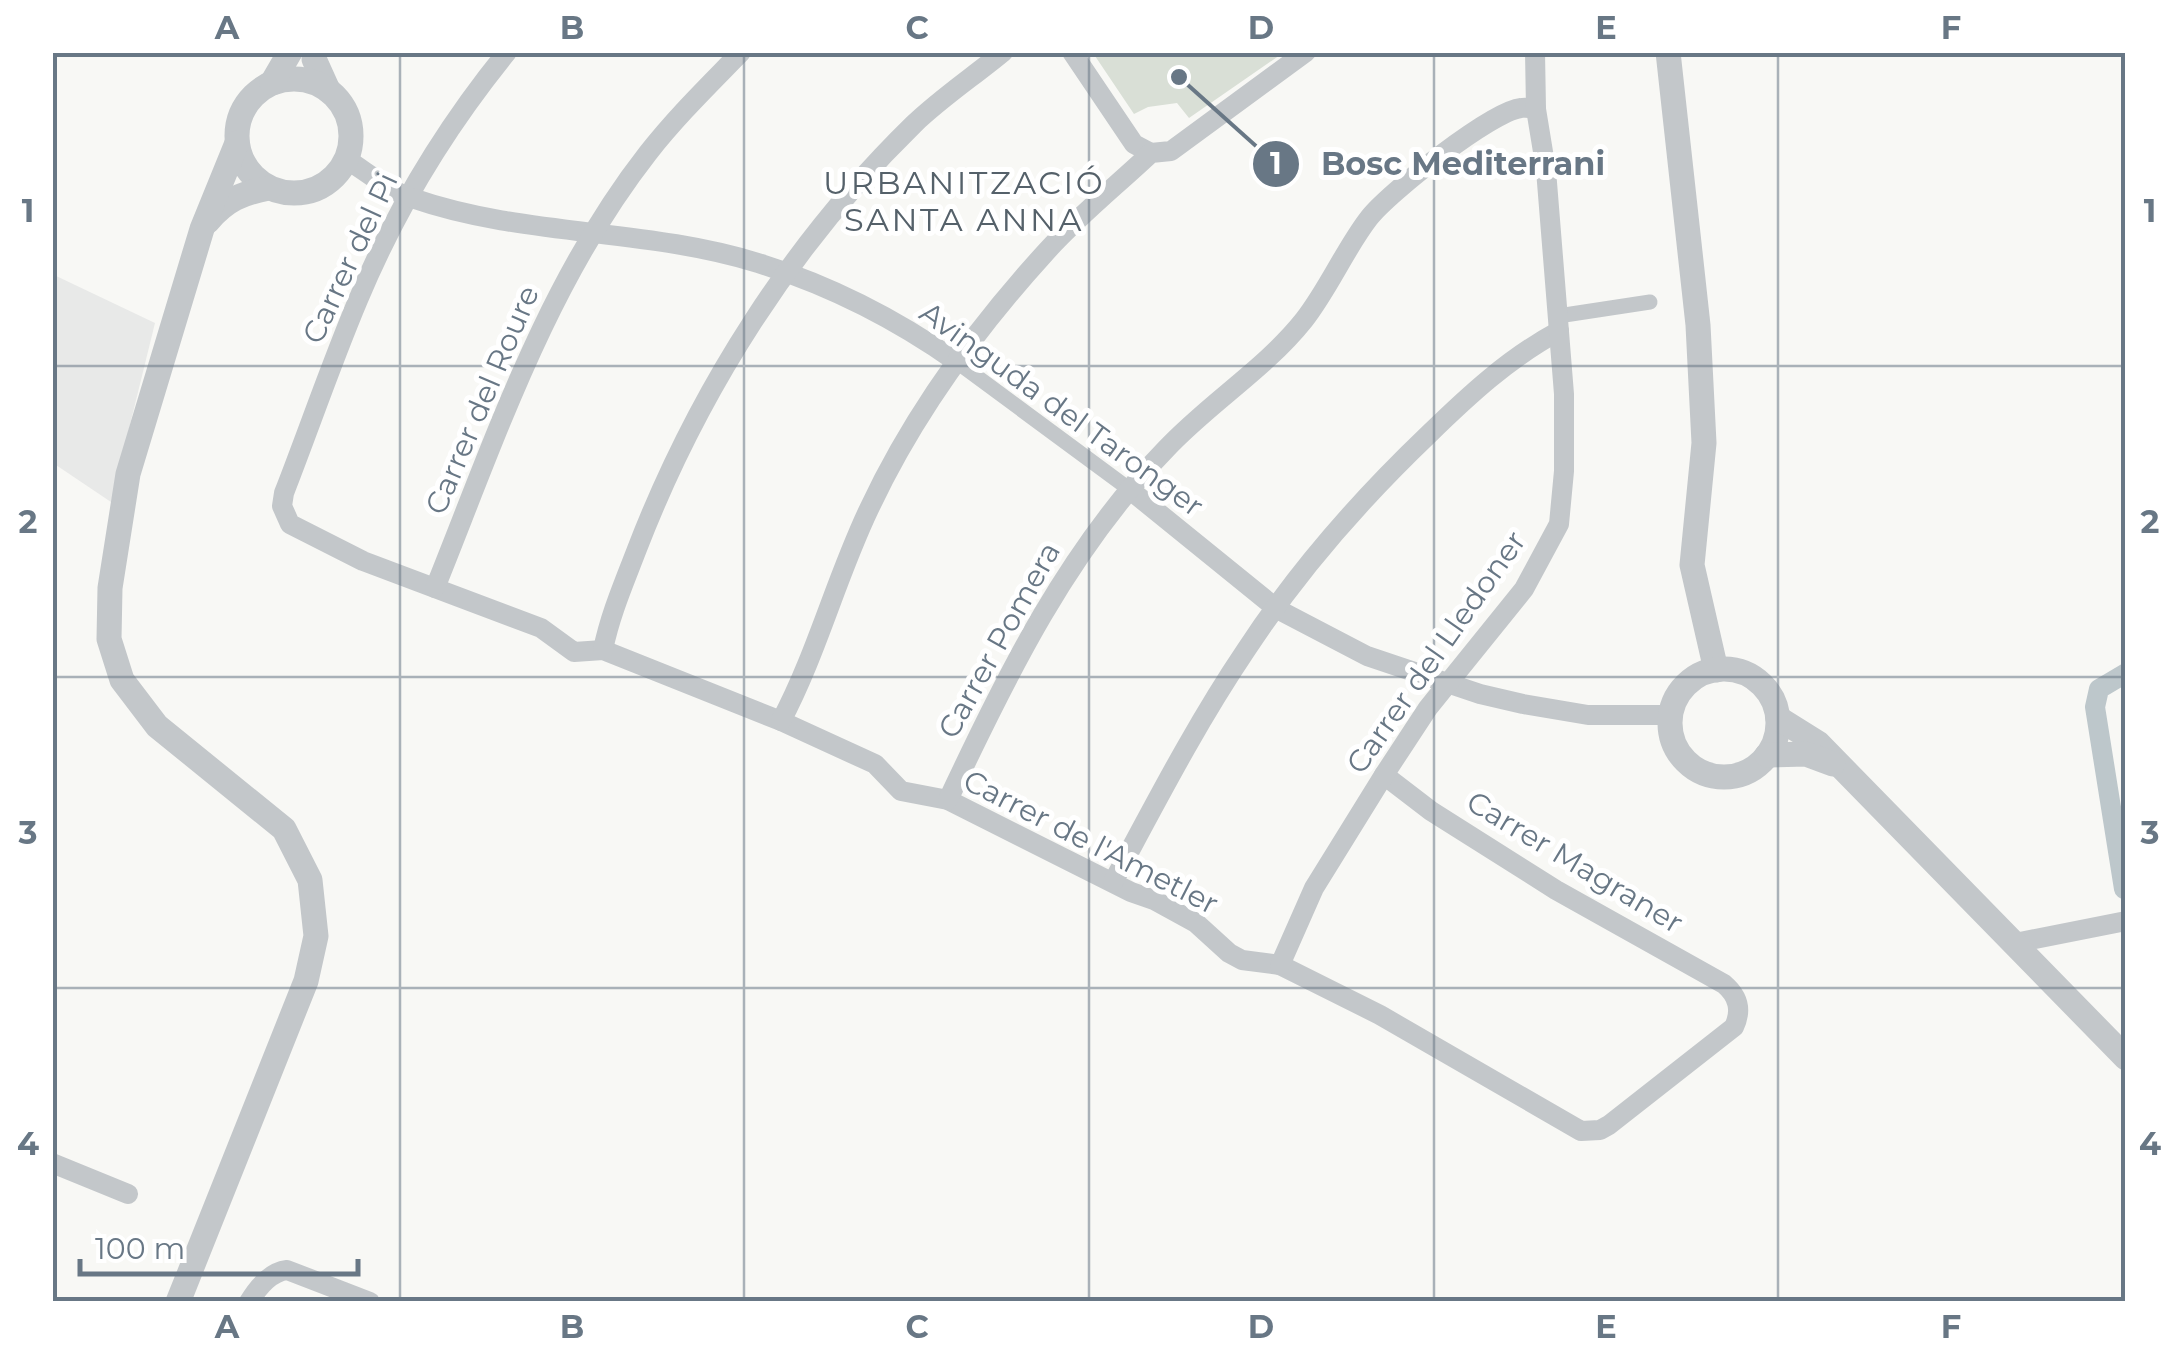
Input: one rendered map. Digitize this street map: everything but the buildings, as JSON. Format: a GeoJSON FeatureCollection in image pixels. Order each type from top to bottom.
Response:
{"type":"FeatureCollection","features":[{"type":"Feature","properties":{"kind":"street"},"geometry":{"type":"LineString","coordinates":[[272,83],[290,52]]}},
{"type":"Feature","properties":{"kind":"street"},"geometry":{"type":"LineString","coordinates":[[315,52],[314,59],[328,90]]}},
{"type":"Feature","properties":{"kind":"street","name":"Carrer del Pi"},"geometry":{"type":"LineString","coordinates":[[282,506],[359,298],[408,198],[461,109],[506,52]]}},
{"type":"Feature","properties":{"kind":"street","name":"Carrer del Roure"},"geometry":{"type":"LineString","coordinates":[[435,588],[527,357],[594,233],[647,154],[741,52]]}},
{"type":"Feature","properties":{"kind":"street"},"geometry":{"type":"LineString","coordinates":[[602,650],[660,489],[715,384],[785,274],[816,232],[916,123],[1003,52]]}},
{"type":"Feature","properties":{"kind":"street"},"geometry":{"type":"LineString","coordinates":[[1072,52],[1134,144],[1150,154]]}},
{"type":"Feature","properties":{"kind":"street"},"geometry":{"type":"LineString","coordinates":[[782,720],[868,511],[922,408],[957,362],[1046,252],[1150,154],[1170,151],[1306,52]]}},
{"type":"Feature","properties":{"kind":"street","name":"Carrer del Lledoner"},"geometry":{"type":"LineString","coordinates":[[1280,965],[1314,888],[1384,775],[1428,708],[1524,589],[1558,524],[1564,471],[1558,323],[1546,170],[1536,109],[1534,52]]}},
{"type":"Feature","properties":{"kind":"street"},"geometry":{"type":"LineString","coordinates":[[1668,52],[1698,324],[1704,443],[1692,566],[1716,670]]}},
{"type":"Feature","properties":{"kind":"street"},"geometry":{"type":"LineString","coordinates":[[291,79],[310,81],[328,90],[341,103],[349,121],[351,140],[346,159],[336,174],[322,186],[286,193],[253,177],[242,161],[237,143],[244,107],[256,92],[291,79]]}},
{"type":"Feature","properties":{"kind":"street","name":"Carrer Pomera"},"geometry":{"type":"LineString","coordinates":[[948,800],[1005,680],[1054,592],[1129,489],[1168,446],[1303,321],[1368,219],[1390,195],[1495,118],[1520,108],[1536,109]]}},
{"type":"Feature","properties":{"kind":"street"},"geometry":{"type":"LineString","coordinates":[[178,1302],[306,981],[316,936],[310,880],[284,829],[158,726],[122,680],[109,639],[110,588],[128,474],[202,229],[237,143]]}},
{"type":"Feature","properties":{"kind":"street","name":"Avinguda del Taronger"},"geometry":{"type":"LineString","coordinates":[[346,159],[408,198],[504,223],[694,249],[757,263],[835,291],[922,338],[957,362],[1129,489],[1277,609],[1368,656],[1523,704],[1588,715],[1670,716]]}},
{"type":"Feature","properties":{"kind":"street"},"geometry":{"type":"LineString","coordinates":[[202,229],[223,204],[242,193],[269,188]]}},
{"type":"Feature","properties":{"kind":"street"},"geometry":{"type":"LineString","coordinates":[[1113,882],[1214,700],[1277,609],[1374,487],[1462,402],[1558,323],[1650,302]]}},
{"type":"Feature","properties":{"kind":"street","name":"Carrer de l'Ametler"},"geometry":{"type":"LineString","coordinates":[[282,506],[297,530],[362,561],[540,628],[574,652],[602,650],[782,720],[875,764],[902,791],[948,800],[1196,922],[1228,953],[1242,960],[1280,965],[1380,1015],[1581,1130],[1600,1130]]}},
{"type":"Feature","properties":{"kind":"street"},"geometry":{"type":"LineString","coordinates":[[1716,670],[1733,670],[1764,686],[1778,718],[1774,744],[1767,755],[1738,775],[1721,777],[1688,764],[1671,734],[1670,716],[1676,699],[1686,685],[1716,670]]}},
{"type":"Feature","properties":{"kind":"street"},"geometry":{"type":"LineString","coordinates":[[1778,718],[1818,743],[2126,1058]]}},
{"type":"Feature","properties":{"kind":"street"},"geometry":{"type":"LineString","coordinates":[[1767,755],[1806,754],[1842,767]]}},
{"type":"Feature","properties":{"kind":"street","name":"Carrer Magraner"},"geometry":{"type":"LineString","coordinates":[[1384,775],[1430,811],[1556,890],[1724,984],[1737,998],[1738,1018],[1727,1034],[1600,1130]]}},
{"type":"Feature","properties":{"kind":"street"},"geometry":{"type":"LineString","coordinates":[[2015,943],[2126,922]]}},
{"type":"Feature","properties":{"kind":"street"},"geometry":{"type":"LineString","coordinates":[[52,1162],[128,1194]]}},
{"type":"Feature","properties":{"kind":"street"},"geometry":{"type":"LineString","coordinates":[[250,1302],[268,1278],[286,1270],[370,1302]]}},
{"type":"Feature","properties":{"kind":"shaded area"},"geometry":{"type":"Polygon","coordinates":[[[1093,53],[1283,53],[1189,118],[1177,103],[1148,107],[1134,114],[1093,53]]]}},
{"type":"Feature","properties":{"kind":"shaded area"},"geometry":{"type":"Polygon","coordinates":[[[52,274],[155,323],[111,502],[53,463],[52,274]]]}},
{"type":"Feature","properties":{"kind":"waterway"},"geometry":{"type":"LineString","coordinates":[[2124,889],[2095,707],[2099,689],[2126,673]]}},
{"type":"Feature","properties":{"kind":"place","name":"Bosc Mediterrani"},"geometry":{"type":"Point","coordinates":[1179,77]}},
{"type":"Feature","properties":{"kind":"district","name":"URBANITZACIÓ SANTA ANNA"},"geometry":{"type":"Point","coordinates":[964,200]}}]}
